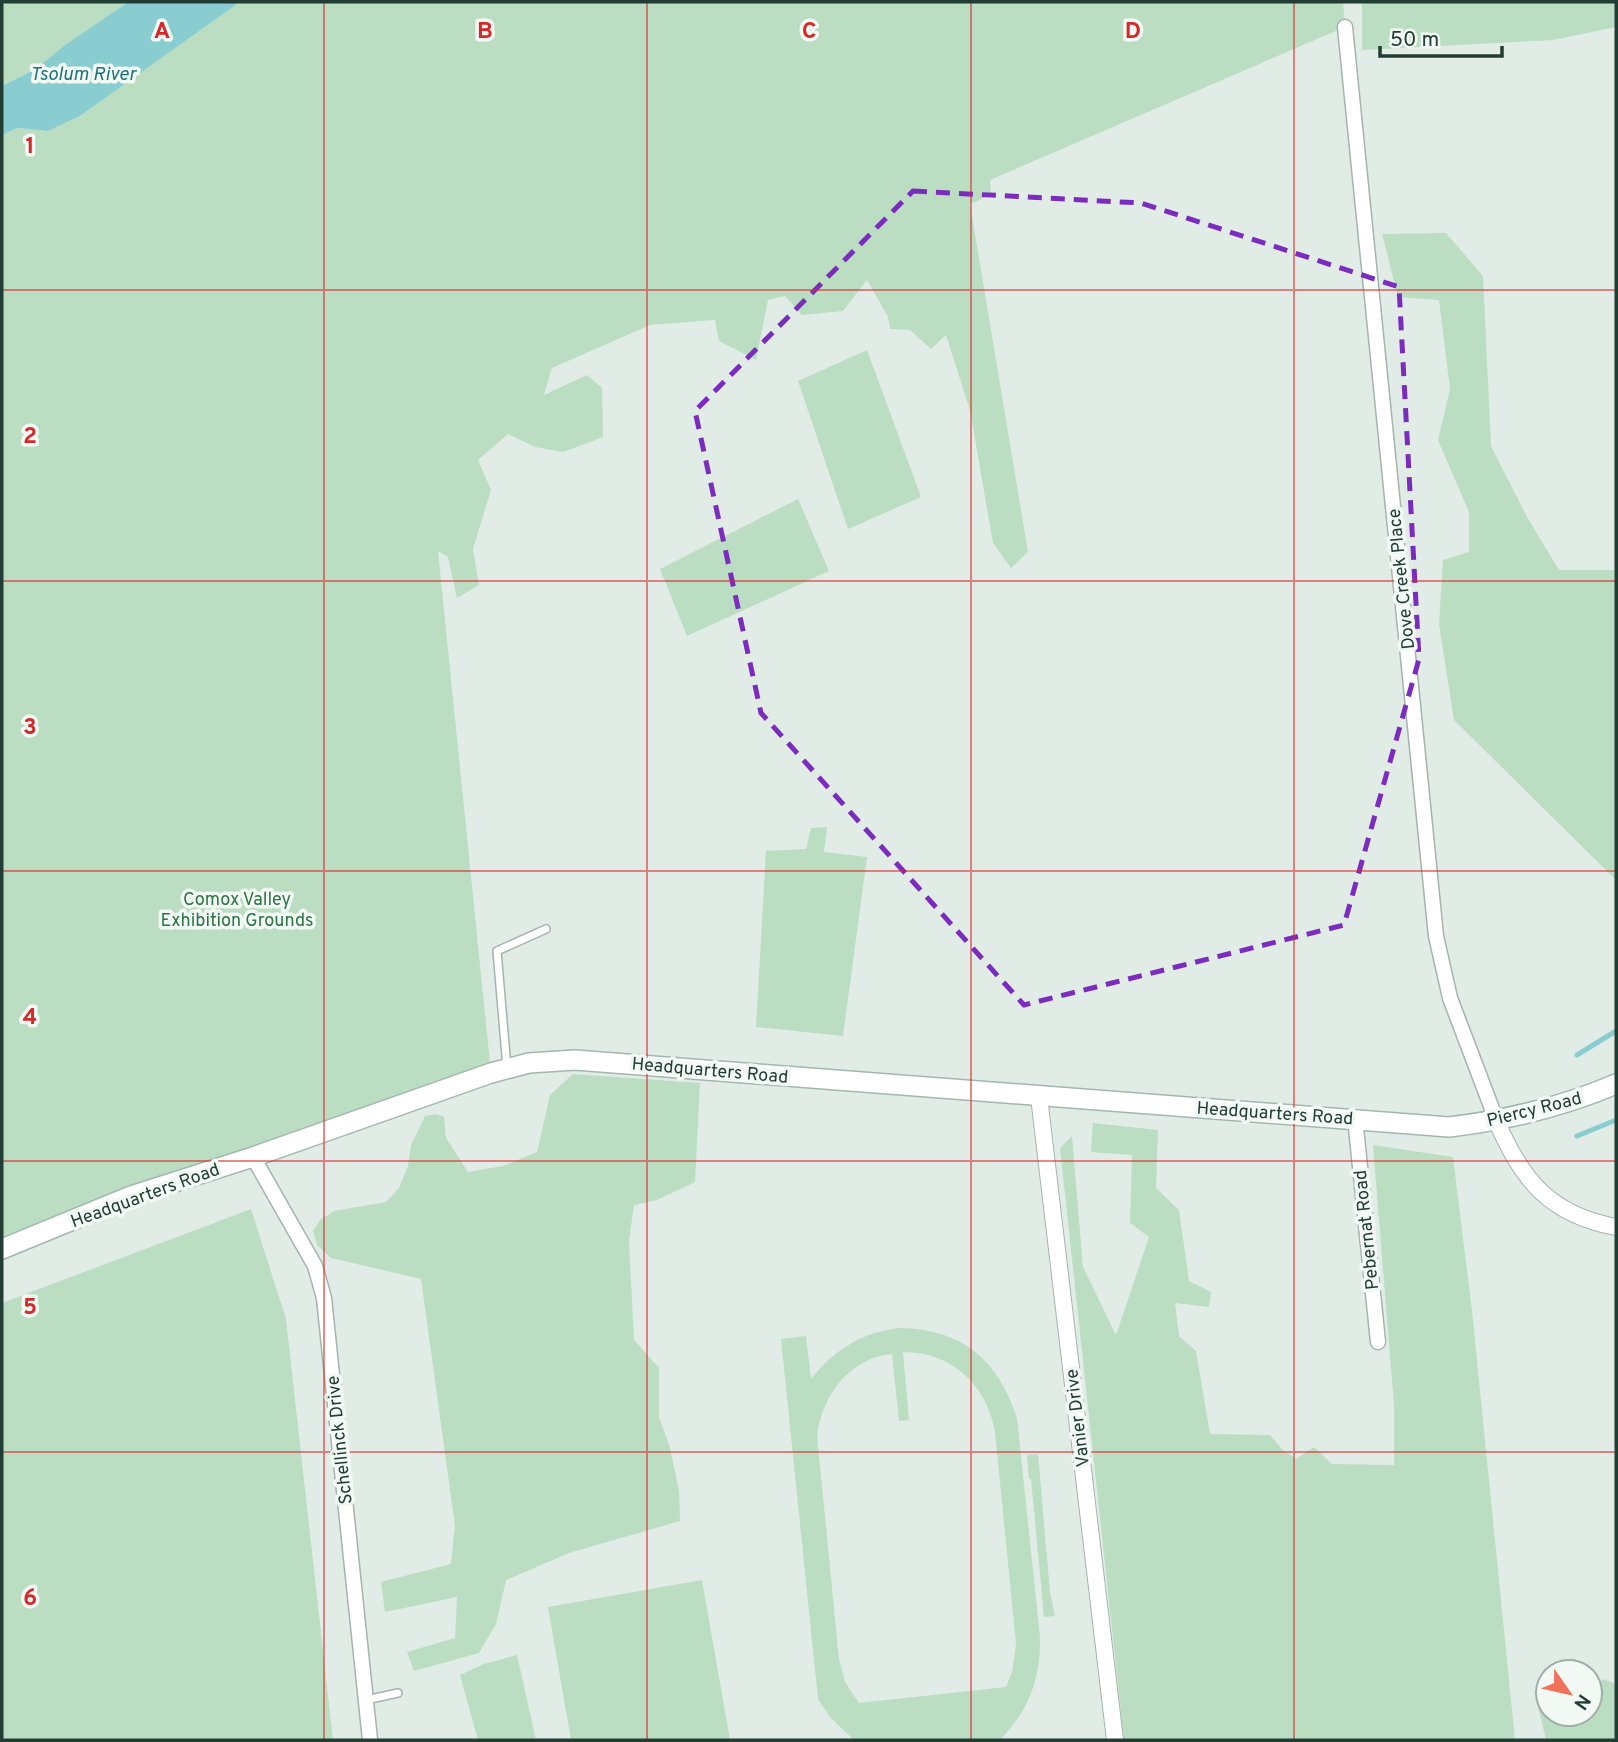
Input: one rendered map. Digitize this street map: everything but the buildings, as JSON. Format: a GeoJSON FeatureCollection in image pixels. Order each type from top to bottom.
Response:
{"type":"FeatureCollection","features":[{"type":"Feature","properties":{"kind":"main road","name":"Headquarters Road"},"geometry":{"type":"LineString","coordinates":[[2,1249],[131,1196],[507,1069],[529,1063],[575,1059],[1449,1127]]}},
{"type":"Feature","properties":{"kind":"main road","name":"Piercy Road"},"geometry":{"type":"LineString","coordinates":[[1449,1127],[1497,1122],[1577,1101],[1616,1084]]}},
{"type":"Feature","properties":{"kind":"street","name":"Dove Creek Place"},"geometry":{"type":"LineString","coordinates":[[1345,27],[1436,936],[1450,998],[1497,1122]]}},
{"type":"Feature","properties":{"kind":"street","name":"Vanier Drive"},"geometry":{"type":"LineString","coordinates":[[1039,1097],[1115,1740]]}},
{"type":"Feature","properties":{"kind":"street","name":"Pebernat Road"},"geometry":{"type":"LineString","coordinates":[[1355,1118],[1378,1342]]}},
{"type":"Feature","properties":{"kind":"street"},"geometry":{"type":"LineString","coordinates":[[1497,1122],[1507,1147],[1522,1172],[1542,1193],[1560,1207],[1586,1220],[1616,1227]]}},
{"type":"Feature","properties":{"kind":"street","name":"Schellinck Drive"},"geometry":{"type":"LineString","coordinates":[[253,1157],[315,1266],[324,1298],[370,1740]]}},
{"type":"Feature","properties":{"kind":"lane"},"geometry":{"type":"LineString","coordinates":[[507,1069],[497,951],[546,929]]}},
{"type":"Feature","properties":{"kind":"lane"},"geometry":{"type":"LineString","coordinates":[[366,1700],[398,1693]]}},
{"type":"Feature","properties":{"kind":"highlighted area"},"geometry":{"type":"Polygon","coordinates":[[[913,191],[1141,203],[1399,287],[1419,659],[1344,925],[1024,1005],[761,713],[695,411],[913,191]]]}},
{"type":"Feature","properties":{"kind":"green space"},"geometry":{"type":"Polygon","coordinates":[[[2,2],[128,2],[34,70],[2,86],[2,2]]]}},
{"type":"Feature","properties":{"kind":"green space","name":"Comox Valley Exhibition Grounds"},"geometry":{"type":"Polygon","coordinates":[[[240,2],[1343,2],[1345,27],[990,180],[991,195],[970,204],[1028,552],[1011,568],[993,543],[970,410],[946,335],[931,349],[910,330],[890,329],[888,317],[867,280],[843,311],[802,315],[785,296],[768,300],[756,360],[719,341],[715,320],[650,325],[552,368],[544,395],[587,375],[602,388],[603,437],[563,452],[535,447],[508,434],[478,460],[491,490],[473,549],[479,585],[457,598],[448,557],[438,551],[491,1073],[2,1249],[2,135],[17,128],[48,131],[80,116],[240,2]]]}},
{"type":"Feature","properties":{"kind":"green space"},"geometry":{"type":"Polygon","coordinates":[[[1362,2],[1616,2],[1616,27],[1553,40],[1362,50],[1362,2]]]}},
{"type":"Feature","properties":{"kind":"green space"},"geometry":{"type":"Polygon","coordinates":[[[1446,233],[1483,276],[1491,446],[1527,517],[1559,570],[1616,570],[1616,880],[1454,720],[1439,624],[1443,560],[1469,552],[1469,512],[1438,440],[1450,389],[1439,300],[1398,297],[1382,234],[1446,233]]]}},
{"type":"Feature","properties":{"kind":"green space"},"geometry":{"type":"Polygon","coordinates":[[[867,350],[921,497],[848,529],[798,381],[867,350]]]}},
{"type":"Feature","properties":{"kind":"green space"},"geometry":{"type":"Polygon","coordinates":[[[798,499],[829,571],[687,636],[660,569],[798,499]]]}},
{"type":"Feature","properties":{"kind":"green space"},"geometry":{"type":"Polygon","coordinates":[[[827,827],[824,852],[867,857],[843,1036],[756,1027],[766,851],[806,849],[811,828],[827,827]]]}},
{"type":"Feature","properties":{"kind":"green space"},"geometry":{"type":"Polygon","coordinates":[[[573,1074],[700,1083],[695,1182],[657,1200],[634,1205],[629,1241],[634,1340],[659,1368],[659,1417],[670,1448],[679,1491],[680,1521],[569,1553],[506,1580],[496,1624],[479,1653],[414,1671],[407,1652],[455,1638],[457,1597],[385,1612],[381,1582],[451,1564],[455,1526],[421,1279],[331,1258],[317,1245],[313,1231],[320,1220],[334,1211],[386,1202],[399,1188],[408,1166],[411,1145],[425,1116],[436,1114],[444,1117],[446,1138],[468,1172],[503,1166],[537,1152],[550,1095],[573,1074]]]}},
{"type":"Feature","properties":{"kind":"green space"},"geometry":{"type":"Polygon","coordinates":[[[1093,1123],[1158,1130],[1156,1188],[1179,1210],[1189,1281],[1211,1292],[1209,1307],[1175,1303],[1179,1336],[1196,1351],[1210,1434],[1270,1435],[1282,1449],[1296,1459],[1314,1447],[1332,1464],[1394,1465],[1394,1406],[1373,1145],[1453,1157],[1472,1311],[1515,1740],[1124,1740],[1060,1148],[1072,1136],[1083,1267],[1116,1335],[1149,1237],[1130,1223],[1132,1155],[1091,1152],[1093,1123]]]}},
{"type":"Feature","properties":{"kind":"green space"},"geometry":{"type":"Polygon","coordinates":[[[251,1209],[286,1319],[333,1740],[2,1740],[2,1303],[251,1209]]]}},
{"type":"Feature","properties":{"kind":"green space"},"geometry":{"type":"Polygon","coordinates":[[[900,1328],[942,1334],[975,1352],[1000,1380],[1017,1418],[1040,1652],[1035,1680],[1026,1705],[1000,1740],[854,1740],[830,1717],[818,1699],[781,1339],[806,1336],[811,1379],[839,1351],[861,1338],[900,1328]],[[903,1352],[909,1420],[899,1421],[892,1354],[863,1363],[840,1381],[825,1407],[817,1436],[839,1659],[845,1682],[859,1703],[1006,1687],[1012,1672],[1016,1644],[995,1432],[991,1415],[975,1386],[964,1374],[937,1358],[903,1352]]]}},
{"type":"Feature","properties":{"kind":"green space"},"geometry":{"type":"Polygon","coordinates":[[[1038,1454],[1050,1592],[1055,1616],[1044,1617],[1027,1455],[1038,1454]]]}},
{"type":"Feature","properties":{"kind":"green space"},"geometry":{"type":"Polygon","coordinates":[[[702,1580],[730,1740],[571,1740],[548,1607],[702,1580]]]}},
{"type":"Feature","properties":{"kind":"green space"},"geometry":{"type":"Polygon","coordinates":[[[517,1655],[536,1740],[478,1740],[460,1675],[484,1664],[517,1655]]]}},
{"type":"Feature","properties":{"kind":"green space"},"geometry":{"type":"Polygon","coordinates":[[[1604,1679],[1616,1684],[1616,1740],[1546,1740],[1543,1728],[1604,1728],[1604,1679]]]}},
{"type":"Feature","properties":{"kind":"water","name":"Tsolum River"},"geometry":{"type":"Polygon","coordinates":[[[128,2],[240,2],[80,116],[48,131],[17,128],[2,135],[2,86],[34,70],[128,2]]]}},
{"type":"Feature","properties":{"kind":"waterway"},"geometry":{"type":"LineString","coordinates":[[1577,1055],[1616,1031]]}},
{"type":"Feature","properties":{"kind":"waterway"},"geometry":{"type":"LineString","coordinates":[[1577,1136],[1616,1120]]}}]}
